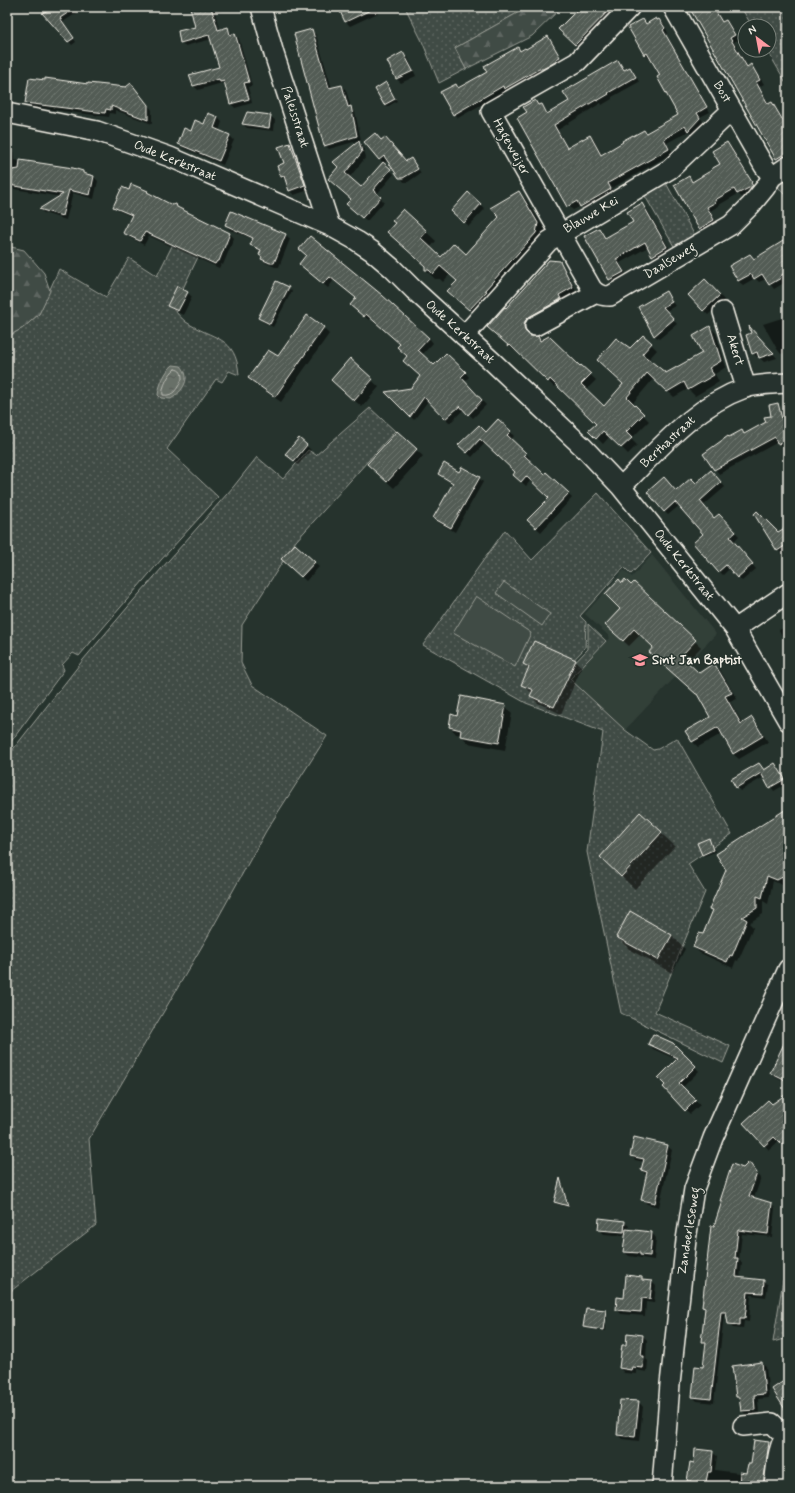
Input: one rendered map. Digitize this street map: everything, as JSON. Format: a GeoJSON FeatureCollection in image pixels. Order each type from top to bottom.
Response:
{"type":"FeatureCollection","features":[{"type":"Feature","properties":{"kind":"street","name":"Paleisstraat"},"geometry":{"type":"LineString","coordinates":[[261,7],[274,54],[330,226]]}},
{"type":"Feature","properties":{"kind":"street","name":"Hageweijer"},"geometry":{"type":"LineString","coordinates":[[596,293],[592,289],[560,234],[491,111],[577,62],[630,7]]}},
{"type":"Feature","properties":{"kind":"street","name":"Bost"},"geometry":{"type":"LineString","coordinates":[[673,7],[764,166],[772,177]]}},
{"type":"Feature","properties":{"kind":"street","name":"Blauwe Kei"},"geometry":{"type":"LineString","coordinates":[[464,336],[549,240],[670,169],[732,110]]}},
{"type":"Feature","properties":{"kind":"street","name":"Oude Kerkstraat"},"geometry":{"type":"LineString","coordinates":[[7,113],[97,131],[170,157],[330,226],[372,251],[584,448],[621,487],[735,629],[788,721]]}},
{"type":"Feature","properties":{"kind":"street","name":"Daalseweg"},"geometry":{"type":"LineString","coordinates":[[535,326],[596,293],[603,296],[610,296],[731,225],[751,205],[772,177],[788,166]]}},
{"type":"Feature","properties":{"kind":"street","name":"Akert"},"geometry":{"type":"LineString","coordinates":[[723,312],[746,388]]}},
{"type":"Feature","properties":{"kind":"street","name":"Berthastraat"},"geometry":{"type":"LineString","coordinates":[[621,487],[684,424],[714,403],[746,388],[788,383]]}},
{"type":"Feature","properties":{"kind":"street"},"geometry":{"type":"LineString","coordinates":[[735,629],[788,593]]}},
{"type":"Feature","properties":{"kind":"street","name":"Zandoerleseweg"},"geometry":{"type":"LineString","coordinates":[[662,1486],[677,1323],[686,1240],[694,1189],[713,1138],[787,975]]}},
{"type":"Feature","properties":{"kind":"street"},"geometry":{"type":"LineString","coordinates":[[743,1426],[772,1423],[787,1435],[781,1444],[774,1486]]}},
{"type":"Feature","properties":{"kind":"shaded area","name":"Sint Jan Baptist"},"geometry":{"type":"Polygon","coordinates":[[[652,555],[716,634],[625,730],[570,679],[610,637],[585,614],[624,570],[632,577],[652,555]]]}},
{"type":"Feature","properties":{"kind":"green space"},"geometry":{"type":"Polygon","coordinates":[[[405,7],[528,7],[455,48],[466,69],[439,83],[422,41],[405,7]]]}},
{"type":"Feature","properties":{"kind":"green space"},"geometry":{"type":"Polygon","coordinates":[[[528,7],[562,7],[532,36],[466,69],[455,48],[528,7]]]}},
{"type":"Feature","properties":{"kind":"green space"},"geometry":{"type":"Polygon","coordinates":[[[744,7],[788,7],[788,86],[772,58],[777,58],[777,18],[747,18],[742,9],[744,7]]]}},
{"type":"Feature","properties":{"kind":"green space"},"geometry":{"type":"Polygon","coordinates":[[[788,171],[788,199],[774,182],[788,171]]]}},
{"type":"Feature","properties":{"kind":"green space"},"geometry":{"type":"Polygon","coordinates":[[[666,183],[695,236],[675,248],[645,196],[666,183]]]}},
{"type":"Feature","properties":{"kind":"green space"},"geometry":{"type":"Polygon","coordinates":[[[187,216],[213,226],[173,309],[186,322],[222,340],[228,345],[237,362],[239,375],[229,371],[222,382],[216,379],[167,449],[218,497],[161,560],[79,656],[73,653],[62,665],[64,670],[7,747],[7,337],[23,328],[39,314],[59,269],[106,297],[129,258],[157,276],[187,216]]]}},
{"type":"Feature","properties":{"kind":"green space"},"geometry":{"type":"Polygon","coordinates":[[[7,246],[24,250],[44,273],[50,291],[39,314],[23,328],[7,337],[7,246]]]}},
{"type":"Feature","properties":{"kind":"green space"},"geometry":{"type":"Polygon","coordinates":[[[370,408],[395,431],[296,541],[242,625],[241,663],[252,685],[327,736],[266,831],[208,936],[89,1139],[96,1225],[7,1294],[7,757],[83,660],[234,486],[257,457],[283,479],[308,450],[316,455],[370,408]]]}},
{"type":"Feature","properties":{"kind":"green space"},"geometry":{"type":"Polygon","coordinates":[[[598,493],[651,553],[631,574],[624,567],[580,616],[586,622],[585,648],[562,672],[564,674],[588,649],[588,624],[606,641],[570,679],[625,730],[653,750],[658,749],[677,738],[732,834],[688,864],[705,892],[655,1012],[730,1046],[723,1063],[621,1013],[587,852],[603,732],[526,703],[423,645],[505,530],[532,560],[598,493]]]}},
{"type":"Feature","properties":{"kind":"green space"},"geometry":{"type":"Polygon","coordinates":[[[504,582],[550,614],[542,626],[496,593],[504,582]]]}},
{"type":"Feature","properties":{"kind":"green space"},"geometry":{"type":"Polygon","coordinates":[[[476,596],[531,633],[515,667],[453,633],[476,596]]]}},
{"type":"Feature","properties":{"kind":"green space"},"geometry":{"type":"Polygon","coordinates":[[[783,1280],[788,1281],[788,1338],[773,1342],[783,1280]]]}},
{"type":"Feature","properties":{"kind":"water"},"geometry":{"type":"Polygon","coordinates":[[[173,365],[181,366],[186,375],[185,384],[171,399],[161,398],[158,395],[161,383],[167,371],[173,365]]]}},
{"type":"Feature","properties":{"kind":"building"},"geometry":{"type":"Polygon","coordinates":[[[55,7],[77,7],[60,18],[74,38],[68,42],[42,13],[55,7]]]}},
{"type":"Feature","properties":{"kind":"building"},"geometry":{"type":"Polygon","coordinates":[[[190,7],[211,7],[218,30],[228,27],[230,35],[235,33],[249,82],[244,83],[249,99],[230,104],[224,81],[220,82],[219,79],[193,86],[189,75],[219,67],[209,35],[180,43],[178,31],[195,27],[190,7]]]}},
{"type":"Feature","properties":{"kind":"building"},"geometry":{"type":"Polygon","coordinates":[[[338,7],[377,7],[345,22],[338,7]]]}},
{"type":"Feature","properties":{"kind":"building"},"geometry":{"type":"Polygon","coordinates":[[[580,7],[612,7],[575,45],[558,29],[580,7]]]}},
{"type":"Feature","properties":{"kind":"building"},"geometry":{"type":"Polygon","coordinates":[[[689,7],[713,7],[722,22],[726,20],[735,35],[730,38],[737,50],[737,58],[742,58],[747,67],[751,64],[760,80],[756,82],[768,104],[772,102],[788,129],[788,152],[776,159],[689,7]]]}},
{"type":"Feature","properties":{"kind":"building"},"geometry":{"type":"Polygon","coordinates":[[[656,18],[657,20],[659,19],[665,28],[663,30],[707,107],[697,113],[700,118],[688,131],[685,126],[664,139],[669,149],[608,183],[611,189],[580,207],[577,201],[567,207],[517,118],[527,112],[523,107],[535,100],[538,105],[542,104],[547,114],[569,101],[563,92],[618,60],[624,70],[630,67],[636,77],[554,125],[567,148],[590,135],[601,155],[633,135],[644,130],[646,133],[678,115],[657,77],[660,75],[647,53],[644,55],[628,27],[643,19],[646,24],[656,18]]]}},
{"type":"Feature","properties":{"kind":"building"},"geometry":{"type":"Polygon","coordinates":[[[312,29],[329,88],[342,85],[348,107],[351,106],[357,136],[324,146],[294,34],[312,29]]]}},
{"type":"Feature","properties":{"kind":"building"},"geometry":{"type":"Polygon","coordinates":[[[548,36],[560,57],[556,59],[557,61],[543,69],[539,69],[504,89],[503,86],[453,115],[440,92],[456,84],[458,88],[487,72],[484,66],[518,47],[520,51],[525,48],[526,49],[548,36]]]}},
{"type":"Feature","properties":{"kind":"building"},"geometry":{"type":"Polygon","coordinates":[[[403,52],[413,71],[396,79],[387,61],[403,52]]]}},
{"type":"Feature","properties":{"kind":"building"},"geometry":{"type":"Polygon","coordinates":[[[29,78],[45,80],[45,78],[88,84],[126,87],[131,83],[148,105],[148,120],[111,106],[111,110],[106,109],[105,113],[25,103],[29,78]]]}},
{"type":"Feature","properties":{"kind":"building"},"geometry":{"type":"Polygon","coordinates":[[[386,82],[395,99],[384,105],[375,89],[386,82]]]}},
{"type":"Feature","properties":{"kind":"building"},"geometry":{"type":"Polygon","coordinates":[[[247,112],[271,115],[269,128],[242,124],[247,112]]]}},
{"type":"Feature","properties":{"kind":"building"},"geometry":{"type":"Polygon","coordinates":[[[208,113],[218,117],[214,128],[230,135],[219,161],[178,144],[184,128],[191,131],[195,120],[204,124],[208,113]]]}},
{"type":"Feature","properties":{"kind":"building"},"geometry":{"type":"Polygon","coordinates":[[[375,133],[381,140],[385,137],[406,161],[411,158],[418,169],[403,178],[399,178],[384,156],[379,160],[364,142],[375,133]]]}},
{"type":"Feature","properties":{"kind":"building"},"geometry":{"type":"Polygon","coordinates":[[[359,141],[362,152],[345,173],[361,187],[383,162],[391,169],[373,190],[381,197],[362,218],[346,204],[351,199],[328,179],[338,167],[333,162],[359,141]]]}},
{"type":"Feature","properties":{"kind":"building"},"geometry":{"type":"Polygon","coordinates":[[[727,142],[753,186],[737,194],[734,189],[715,200],[716,202],[707,207],[714,220],[699,229],[674,185],[689,176],[692,182],[720,164],[712,151],[727,142]]]}},
{"type":"Feature","properties":{"kind":"building"},"geometry":{"type":"Polygon","coordinates":[[[290,143],[305,185],[289,191],[284,176],[281,177],[277,166],[284,163],[278,147],[290,143]]]}},
{"type":"Feature","properties":{"kind":"building"},"geometry":{"type":"Polygon","coordinates":[[[20,160],[73,168],[94,176],[90,195],[69,190],[62,216],[39,209],[63,194],[9,185],[12,170],[19,169],[20,160]]]}},
{"type":"Feature","properties":{"kind":"building"},"geometry":{"type":"Polygon","coordinates":[[[131,184],[148,191],[147,192],[172,205],[176,204],[177,207],[230,233],[219,261],[215,264],[145,232],[140,241],[123,233],[132,215],[113,207],[122,187],[129,190],[131,184]]]}},
{"type":"Feature","properties":{"kind":"building"},"geometry":{"type":"Polygon","coordinates":[[[519,191],[538,223],[536,233],[469,310],[447,291],[457,281],[440,266],[433,274],[429,270],[425,270],[425,266],[387,232],[395,223],[392,221],[403,209],[427,231],[421,238],[441,257],[454,243],[466,254],[499,217],[490,208],[519,191]]]}},
{"type":"Feature","properties":{"kind":"building"},"geometry":{"type":"Polygon","coordinates":[[[468,192],[481,204],[464,223],[451,211],[468,192]]]}},
{"type":"Feature","properties":{"kind":"building"},"geometry":{"type":"Polygon","coordinates":[[[642,203],[667,247],[652,256],[645,242],[616,259],[624,272],[609,280],[584,236],[599,228],[605,238],[633,222],[627,212],[642,203]]]}},
{"type":"Feature","properties":{"kind":"building"},"geometry":{"type":"Polygon","coordinates":[[[231,211],[286,234],[274,263],[261,259],[262,257],[259,255],[261,250],[250,245],[253,238],[225,225],[231,211]]]}},
{"type":"Feature","properties":{"kind":"building"},"geometry":{"type":"Polygon","coordinates":[[[310,236],[382,295],[429,338],[418,350],[434,365],[446,353],[466,372],[461,377],[482,400],[468,415],[460,406],[445,419],[424,397],[410,417],[385,392],[411,388],[420,376],[403,361],[407,356],[397,347],[400,344],[366,314],[364,317],[350,305],[356,298],[330,277],[323,284],[299,264],[306,255],[299,249],[310,236]]]}},
{"type":"Feature","properties":{"kind":"building"},"geometry":{"type":"Polygon","coordinates":[[[788,238],[788,272],[780,276],[781,278],[769,285],[762,274],[754,279],[751,274],[738,281],[729,266],[750,254],[754,259],[788,238]]]}},
{"type":"Feature","properties":{"kind":"building"},"geometry":{"type":"Polygon","coordinates":[[[549,260],[560,261],[573,287],[559,295],[561,299],[529,317],[525,321],[525,331],[530,336],[538,336],[540,341],[549,336],[580,366],[581,365],[591,374],[581,384],[604,406],[623,384],[597,360],[616,338],[630,348],[643,335],[652,343],[642,354],[666,373],[702,353],[693,336],[710,326],[721,361],[709,368],[714,375],[688,390],[684,382],[667,392],[647,373],[627,397],[644,414],[626,432],[632,438],[621,448],[603,431],[596,439],[588,431],[596,424],[550,379],[548,382],[510,345],[509,346],[487,327],[549,260]]]}},
{"type":"Feature","properties":{"kind":"building"},"geometry":{"type":"Polygon","coordinates":[[[705,279],[720,295],[703,311],[688,295],[705,279]]]}},
{"type":"Feature","properties":{"kind":"building"},"geometry":{"type":"Polygon","coordinates":[[[276,281],[289,287],[270,324],[258,318],[276,281]]]}},
{"type":"Feature","properties":{"kind":"building"},"geometry":{"type":"Polygon","coordinates":[[[177,286],[188,292],[178,311],[167,306],[177,286]]]}},
{"type":"Feature","properties":{"kind":"building"},"geometry":{"type":"Polygon","coordinates":[[[666,291],[672,302],[663,307],[674,319],[654,336],[638,307],[666,291]]]}},
{"type":"Feature","properties":{"kind":"building"},"geometry":{"type":"Polygon","coordinates":[[[307,315],[324,327],[275,397],[248,378],[268,350],[278,356],[307,315]]]}},
{"type":"Feature","properties":{"kind":"building"},"geometry":{"type":"Polygon","coordinates":[[[749,326],[774,353],[759,358],[757,352],[752,354],[746,335],[751,333],[749,326]]]}},
{"type":"Feature","properties":{"kind":"building"},"geometry":{"type":"Polygon","coordinates":[[[350,358],[373,379],[354,401],[331,380],[350,358]]]}},
{"type":"Feature","properties":{"kind":"building"},"geometry":{"type":"Polygon","coordinates":[[[778,403],[784,427],[786,427],[788,442],[777,444],[775,437],[714,470],[703,454],[728,436],[729,437],[742,430],[744,434],[766,422],[764,417],[771,416],[769,405],[778,403]]]}},
{"type":"Feature","properties":{"kind":"building"},"geometry":{"type":"Polygon","coordinates":[[[498,419],[511,431],[507,435],[526,453],[524,455],[544,474],[546,472],[569,493],[536,528],[527,520],[549,498],[526,476],[521,482],[513,475],[515,472],[480,439],[467,453],[458,445],[479,425],[486,432],[498,419]]]}},
{"type":"Feature","properties":{"kind":"building"},"geometry":{"type":"Polygon","coordinates":[[[397,431],[417,449],[387,482],[367,464],[397,431]]]}},
{"type":"Feature","properties":{"kind":"building"},"geometry":{"type":"Polygon","coordinates":[[[299,438],[307,445],[294,461],[285,454],[299,438]]]}},
{"type":"Feature","properties":{"kind":"building"},"geometry":{"type":"Polygon","coordinates":[[[444,463],[459,472],[462,467],[480,477],[451,528],[433,518],[453,483],[438,474],[444,463]]]}},
{"type":"Feature","properties":{"kind":"building"},"geometry":{"type":"Polygon","coordinates":[[[711,470],[721,482],[700,501],[714,518],[719,514],[736,532],[730,537],[753,564],[737,578],[726,565],[718,572],[693,543],[703,534],[675,502],[664,512],[647,492],[664,477],[676,491],[691,478],[696,483],[711,470]]]}},
{"type":"Feature","properties":{"kind":"building"},"geometry":{"type":"Polygon","coordinates":[[[757,511],[778,532],[788,526],[788,544],[777,551],[754,514],[757,511]]]}},
{"type":"Feature","properties":{"kind":"building"},"geometry":{"type":"Polygon","coordinates":[[[295,544],[315,562],[301,577],[281,559],[295,544]]]}},
{"type":"Feature","properties":{"kind":"building"},"geometry":{"type":"Polygon","coordinates":[[[619,579],[622,583],[625,579],[631,585],[634,582],[696,640],[681,656],[699,673],[714,663],[732,693],[725,696],[741,724],[752,717],[763,736],[733,754],[718,727],[692,742],[685,731],[710,717],[697,694],[649,652],[653,647],[634,629],[623,641],[605,625],[620,609],[605,594],[619,579]]]}},
{"type":"Feature","properties":{"kind":"building"},"geometry":{"type":"Polygon","coordinates":[[[534,641],[576,660],[554,707],[530,696],[533,690],[521,685],[529,667],[523,664],[534,641]]]}},
{"type":"Feature","properties":{"kind":"building"},"geometry":{"type":"Polygon","coordinates":[[[461,696],[506,705],[499,743],[460,736],[461,730],[449,727],[451,714],[457,716],[461,696]]]}},
{"type":"Feature","properties":{"kind":"building"},"geometry":{"type":"Polygon","coordinates":[[[759,763],[764,770],[775,763],[785,779],[769,788],[761,773],[736,788],[731,779],[759,763]]]}},
{"type":"Feature","properties":{"kind":"building"},"geometry":{"type":"Polygon","coordinates":[[[788,808],[788,874],[777,880],[767,876],[762,898],[757,896],[757,908],[742,917],[747,920],[732,956],[730,955],[727,962],[693,947],[699,933],[703,934],[713,910],[709,909],[726,870],[716,854],[788,808]]]}},
{"type":"Feature","properties":{"kind":"building"},"geometry":{"type":"Polygon","coordinates":[[[640,812],[662,832],[621,877],[600,857],[640,812]]]}},
{"type":"Feature","properties":{"kind":"building"},"geometry":{"type":"Polygon","coordinates":[[[709,838],[713,850],[702,855],[697,843],[709,838]]]}},
{"type":"Feature","properties":{"kind":"building"},"geometry":{"type":"Polygon","coordinates":[[[630,911],[672,935],[658,960],[616,937],[630,911]]]}},
{"type":"Feature","properties":{"kind":"building"},"geometry":{"type":"Polygon","coordinates":[[[653,1034],[673,1043],[696,1066],[679,1083],[696,1100],[685,1111],[663,1087],[665,1085],[658,1078],[678,1058],[648,1044],[653,1034]]]}},
{"type":"Feature","properties":{"kind":"building"},"geometry":{"type":"Polygon","coordinates":[[[788,1035],[788,1082],[770,1073],[788,1035]]]}},
{"type":"Feature","properties":{"kind":"building"},"geometry":{"type":"Polygon","coordinates":[[[788,1093],[788,1140],[782,1145],[774,1137],[764,1146],[743,1123],[768,1100],[772,1104],[788,1093]]]}},
{"type":"Feature","properties":{"kind":"building"},"geometry":{"type":"Polygon","coordinates":[[[634,1137],[668,1145],[655,1203],[641,1200],[647,1172],[641,1170],[644,1159],[630,1156],[634,1137]]]}},
{"type":"Feature","properties":{"kind":"building"},"geometry":{"type":"Polygon","coordinates":[[[749,1162],[757,1173],[749,1196],[772,1203],[768,1234],[738,1230],[735,1258],[738,1258],[736,1277],[764,1280],[763,1293],[748,1292],[745,1318],[740,1318],[740,1325],[728,1324],[726,1312],[721,1312],[711,1399],[692,1397],[695,1366],[703,1367],[706,1342],[701,1342],[705,1308],[702,1307],[711,1226],[714,1226],[722,1201],[720,1201],[732,1164],[743,1168],[749,1162]]]}},
{"type":"Feature","properties":{"kind":"building"},"geometry":{"type":"Polygon","coordinates":[[[560,1178],[568,1206],[554,1202],[560,1178]]]}},
{"type":"Feature","properties":{"kind":"building"},"geometry":{"type":"Polygon","coordinates":[[[599,1218],[625,1221],[624,1232],[598,1230],[599,1218]]]}},
{"type":"Feature","properties":{"kind":"building"},"geometry":{"type":"Polygon","coordinates":[[[626,1229],[652,1232],[650,1256],[640,1255],[640,1253],[623,1252],[626,1229]]]}},
{"type":"Feature","properties":{"kind":"building"},"geometry":{"type":"Polygon","coordinates":[[[626,1275],[642,1277],[642,1280],[652,1281],[650,1299],[642,1298],[641,1312],[616,1310],[617,1297],[624,1298],[626,1275]]]}},
{"type":"Feature","properties":{"kind":"building"},"geometry":{"type":"Polygon","coordinates":[[[586,1308],[606,1310],[603,1330],[583,1327],[586,1308]]]}},
{"type":"Feature","properties":{"kind":"building"},"geometry":{"type":"Polygon","coordinates":[[[627,1333],[643,1335],[641,1356],[644,1356],[643,1368],[632,1367],[631,1370],[619,1368],[622,1345],[626,1345],[627,1333]]]}},
{"type":"Feature","properties":{"kind":"building"},"geometry":{"type":"Polygon","coordinates":[[[762,1362],[765,1394],[754,1395],[755,1410],[741,1411],[739,1397],[736,1397],[732,1366],[762,1362]]]}},
{"type":"Feature","properties":{"kind":"building"},"geometry":{"type":"Polygon","coordinates":[[[788,1378],[788,1414],[772,1389],[788,1378]]]}},
{"type":"Feature","properties":{"kind":"building"},"geometry":{"type":"Polygon","coordinates":[[[620,1400],[639,1401],[635,1437],[617,1435],[620,1400]]]}},
{"type":"Feature","properties":{"kind":"building"},"geometry":{"type":"Polygon","coordinates":[[[754,1440],[769,1442],[763,1486],[739,1486],[740,1472],[746,1473],[748,1464],[751,1464],[754,1440]]]}},
{"type":"Feature","properties":{"kind":"building"},"geometry":{"type":"Polygon","coordinates":[[[695,1449],[713,1451],[711,1472],[708,1472],[704,1485],[692,1484],[692,1481],[687,1481],[690,1462],[694,1463],[695,1449]]]}},
{"type":"Feature","properties":{"kind":"place","name":"Sint Jan Baptist"},"geometry":{"type":"Point","coordinates":[640,660]}}]}
